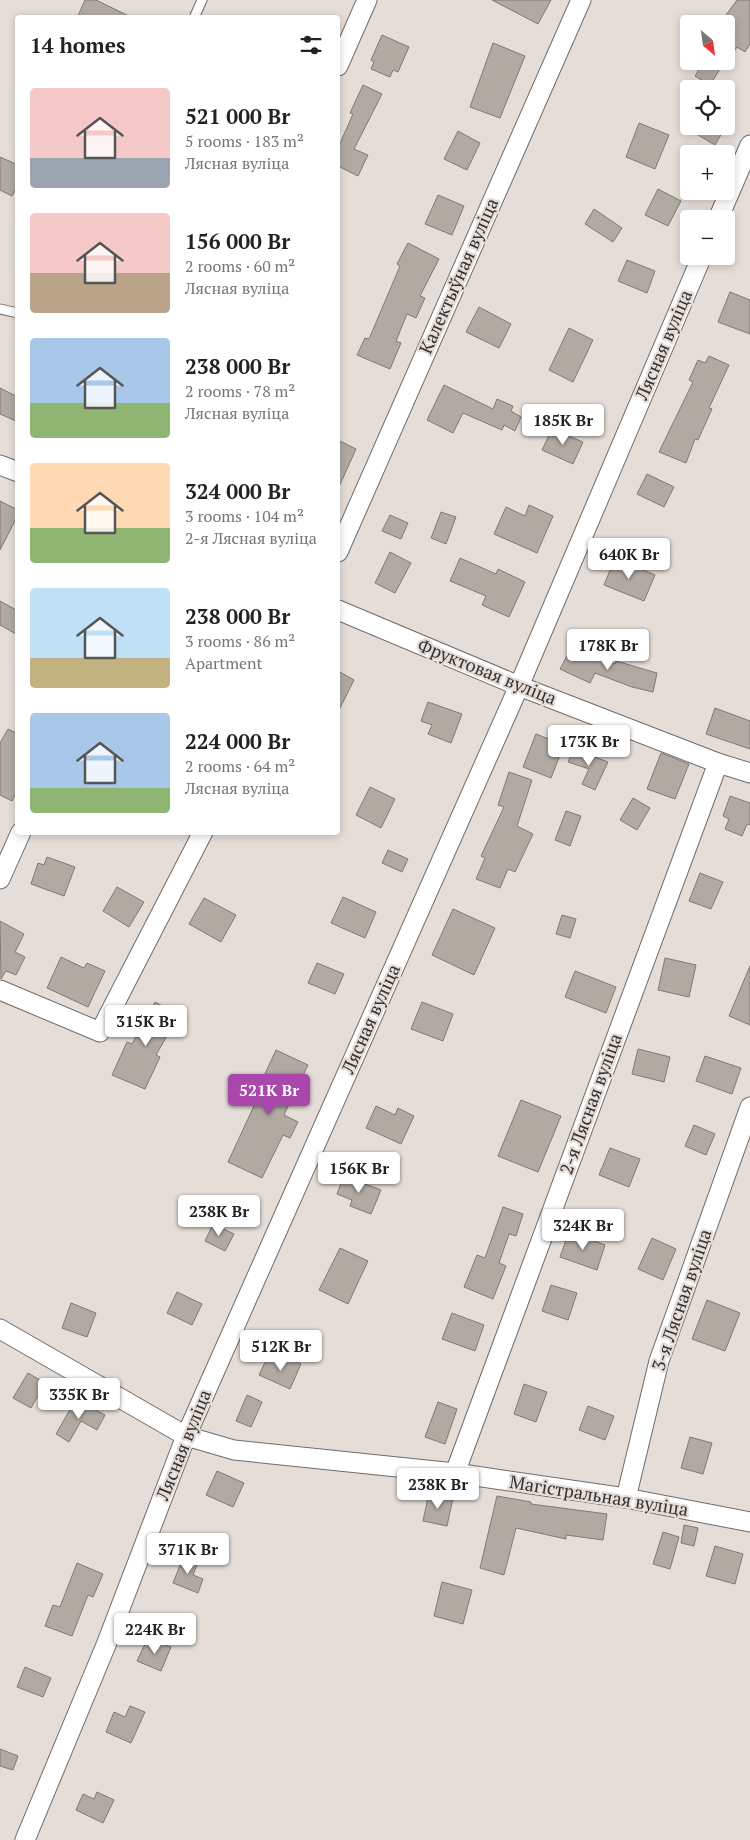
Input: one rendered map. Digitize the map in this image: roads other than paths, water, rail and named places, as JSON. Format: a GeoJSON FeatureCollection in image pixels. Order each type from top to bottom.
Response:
{"type":"FeatureCollection","features":[{"type":"Feature","properties":{"kind":"street"},"geometry":{"type":"LineString","coordinates":[[340,61],[367,0]]}},
{"type":"Feature","properties":{"kind":"street","name":"Калектыўная вуліца"},"geometry":{"type":"LineString","coordinates":[[340,547],[581,0]]}},
{"type":"Feature","properties":{"kind":"street"},"geometry":{"type":"LineString","coordinates":[[722,210],[750,145]]}},
{"type":"Feature","properties":{"kind":"street","name":"Лясная вуліца"},"geometry":{"type":"LineString","coordinates":[[25,1840],[106,1645],[186,1436],[519,686],[698,265]]}},
{"type":"Feature","properties":{"kind":"street"},"geometry":{"type":"LineString","coordinates":[[0,465],[15,471]]}},
{"type":"Feature","properties":{"kind":"street","name":"Фруктовая вуліца"},"geometry":{"type":"LineString","coordinates":[[340,611],[519,686],[718,763],[750,773]]}},
{"type":"Feature","properties":{"kind":"street","name":"2-я Лясная вуліца"},"geometry":{"type":"LineString","coordinates":[[455,1473],[718,763]]}},
{"type":"Feature","properties":{"kind":"street"},"geometry":{"type":"LineString","coordinates":[[0,879],[21,835]]}},
{"type":"Feature","properties":{"kind":"street"},"geometry":{"type":"LineString","coordinates":[[0,990],[100,1032],[201,835]]}},
{"type":"Feature","properties":{"kind":"street","name":"3-я Лясная вуліца"},"geometry":{"type":"LineString","coordinates":[[626,1498],[659,1361],[750,1107]]}},
{"type":"Feature","properties":{"kind":"street","name":"Магістральная вуліца"},"geometry":{"type":"LineString","coordinates":[[0,1329],[186,1436],[234,1450],[455,1473],[626,1498],[750,1522]]}},
{"type":"Feature","properties":{"kind":"lane"},"geometry":{"type":"LineString","coordinates":[[195,15],[202,0]]}},
{"type":"Feature","properties":{"kind":"lane"},"geometry":{"type":"LineString","coordinates":[[0,309],[15,312]]}}]}
